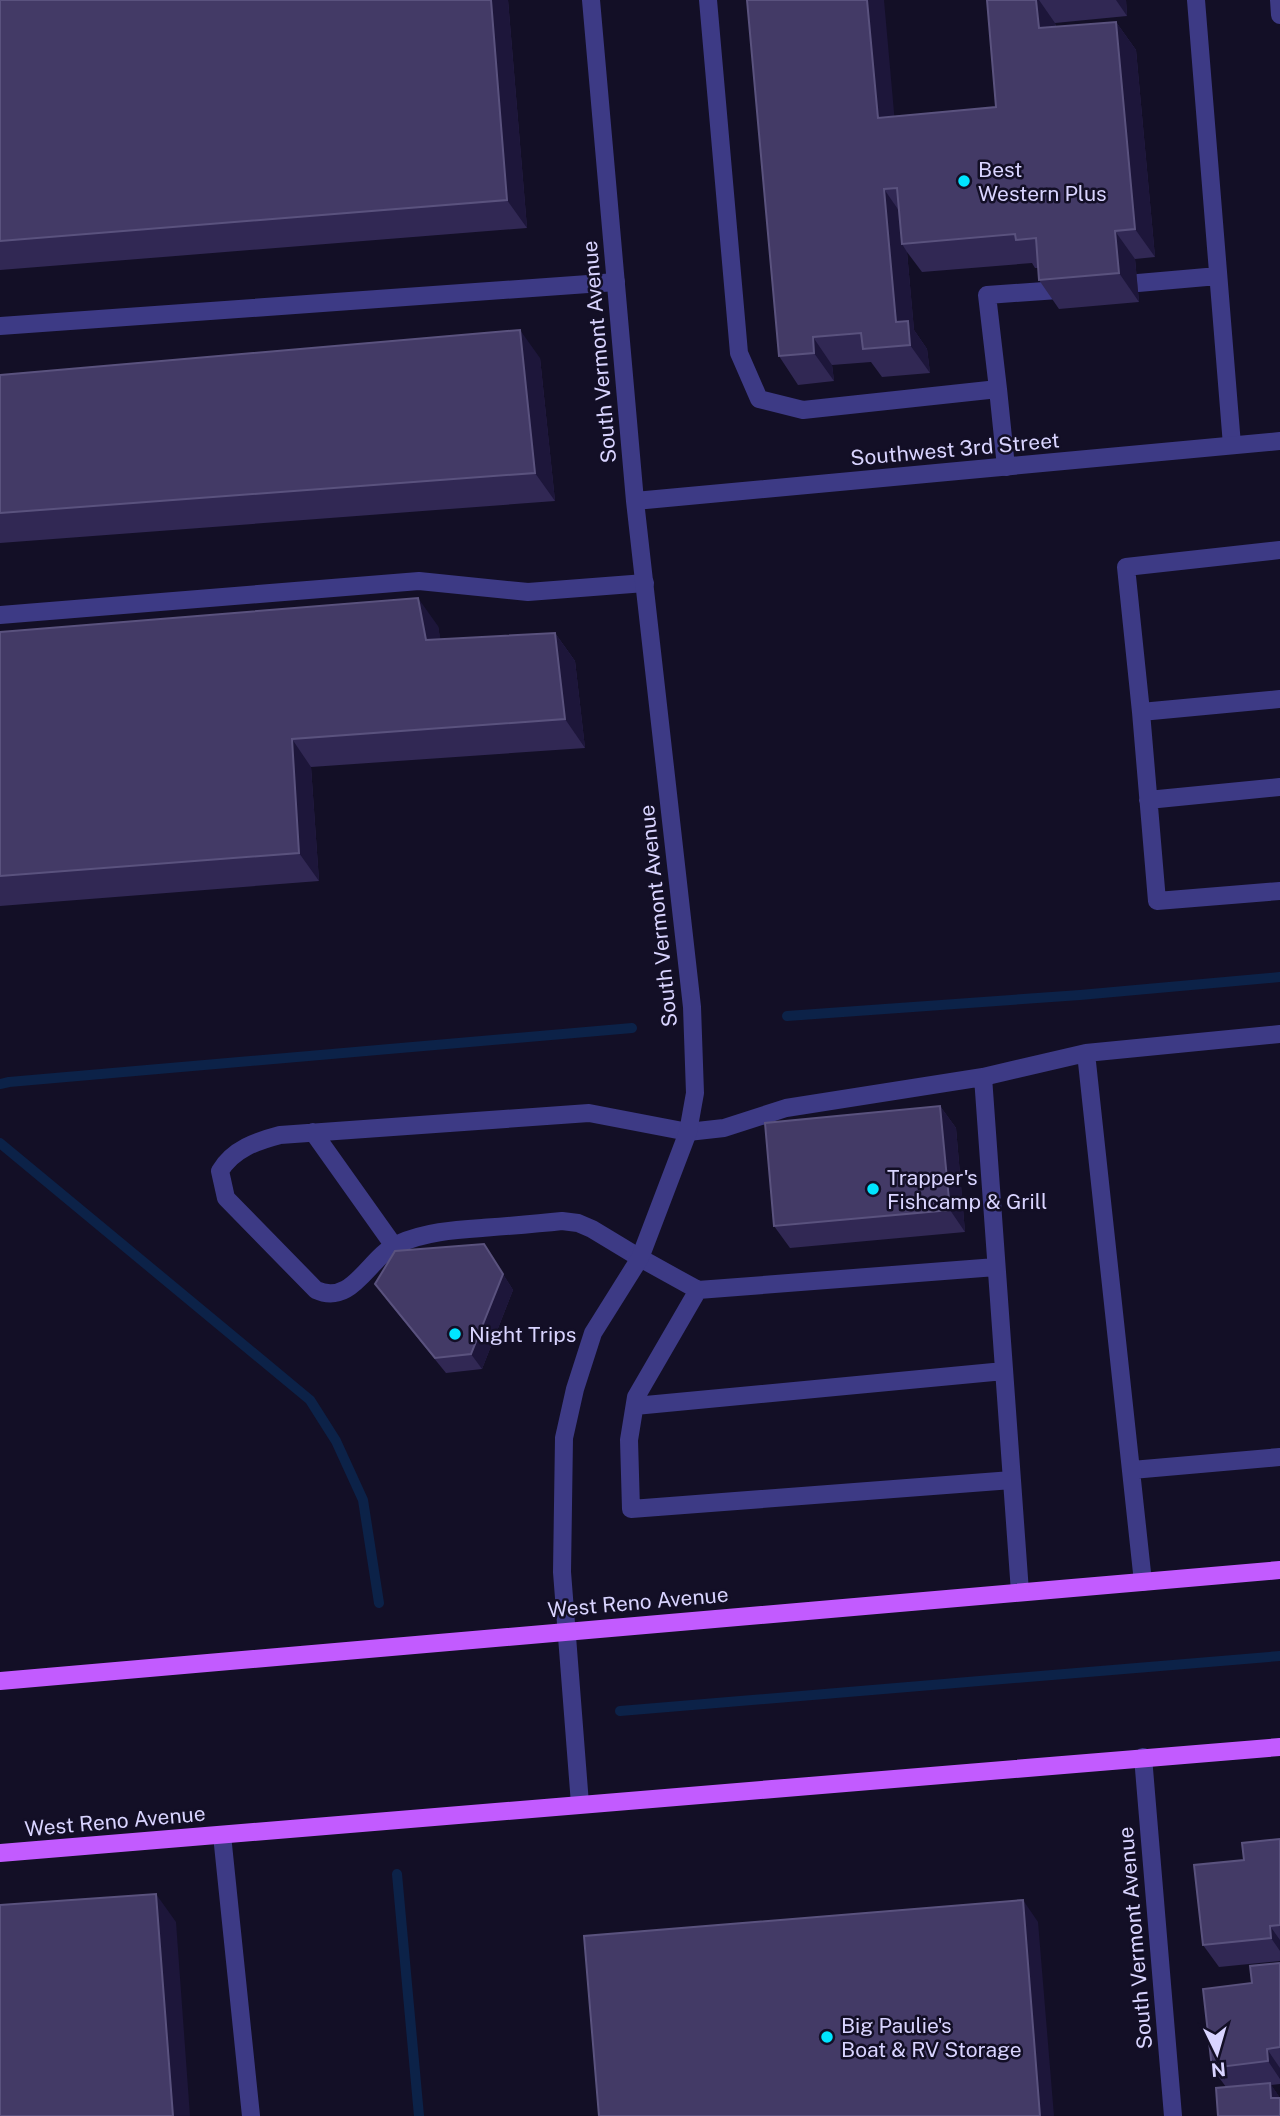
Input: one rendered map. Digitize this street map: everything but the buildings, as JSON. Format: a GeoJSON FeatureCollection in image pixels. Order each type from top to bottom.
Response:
{"type":"FeatureCollection","features":[{"type":"Feature","properties":{"kind":"main road","name":"West Reno Avenue"},"geometry":{"type":"LineString","coordinates":[[0,1681],[1280,1570]]}},
{"type":"Feature","properties":{"kind":"main road","name":"West Reno Avenue"},"geometry":{"type":"LineString","coordinates":[[0,1853],[1280,1747]]}},
{"type":"Feature","properties":{"kind":"street","name":"South Vermont Avenue"},"geometry":{"type":"LineString","coordinates":[[580,1804],[562,1572],[564,1438],[575,1389],[593,1333],[640,1258],[688,1132],[695,1093],[692,1007],[635,501],[591,0]]}},
{"type":"Feature","properties":{"kind":"street"},"geometry":{"type":"LineString","coordinates":[[708,0],[739,353],[759,399],[803,410],[998,389]]}},
{"type":"Feature","properties":{"kind":"street"},"geometry":{"type":"LineString","coordinates":[[1196,0],[1232,445]]}},
{"type":"Feature","properties":{"kind":"street"},"geometry":{"type":"LineString","coordinates":[[1279,0],[1280,15]]}},
{"type":"Feature","properties":{"kind":"street"},"geometry":{"type":"LineString","coordinates":[[1138,283],[1218,276]]}},
{"type":"Feature","properties":{"kind":"street"},"geometry":{"type":"LineString","coordinates":[[0,326],[616,282]]}},
{"type":"Feature","properties":{"kind":"street"},"geometry":{"type":"LineString","coordinates":[[1006,467],[988,295],[1058,290]]}},
{"type":"Feature","properties":{"kind":"street","name":"Southwest 3rd Street"},"geometry":{"type":"LineString","coordinates":[[635,501],[1280,441]]}},
{"type":"Feature","properties":{"kind":"street"},"geometry":{"type":"LineString","coordinates":[[1280,550],[1126,567],[1157,901],[1280,891]]}},
{"type":"Feature","properties":{"kind":"street"},"geometry":{"type":"LineString","coordinates":[[0,615],[419,581],[528,592],[645,583]]}},
{"type":"Feature","properties":{"kind":"street"},"geometry":{"type":"LineString","coordinates":[[1140,712],[1280,699]]}},
{"type":"Feature","properties":{"kind":"street"},"geometry":{"type":"LineString","coordinates":[[1148,800],[1280,787]]}},
{"type":"Feature","properties":{"kind":"street"},"geometry":{"type":"LineString","coordinates":[[996,1267],[698,1290],[592,1229],[578,1223],[562,1222],[437,1232],[415,1237],[394,1246],[340,1294],[327,1295],[316,1290],[226,1198],[220,1171],[226,1161],[252,1142],[280,1135],[589,1113],[688,1132],[724,1128],[786,1108],[983,1077],[1086,1053],[1280,1034]]}},
{"type":"Feature","properties":{"kind":"street"},"geometry":{"type":"LineString","coordinates":[[1086,1053],[1143,1582]]}},
{"type":"Feature","properties":{"kind":"street"},"geometry":{"type":"LineString","coordinates":[[983,1077],[1020,1592]]}},
{"type":"Feature","properties":{"kind":"street"},"geometry":{"type":"LineString","coordinates":[[313,1132],[394,1246]]}},
{"type":"Feature","properties":{"kind":"street"},"geometry":{"type":"LineString","coordinates":[[698,1290],[636,1397],[629,1440],[631,1509],[1012,1480]]}},
{"type":"Feature","properties":{"kind":"street"},"geometry":{"type":"LineString","coordinates":[[635,1406],[1004,1371]]}},
{"type":"Feature","properties":{"kind":"street"},"geometry":{"type":"LineString","coordinates":[[1132,1470],[1280,1457]]}},
{"type":"Feature","properties":{"kind":"street","name":"South Vermont Avenue"},"geometry":{"type":"LineString","coordinates":[[1143,1757],[1173,2116]]}},
{"type":"Feature","properties":{"kind":"street"},"geometry":{"type":"LineString","coordinates":[[222,1835],[251,2116]]}},
{"type":"Feature","properties":{"kind":"waterway"},"geometry":{"type":"LineString","coordinates":[[787,1016],[1080,995],[1280,977]]}},
{"type":"Feature","properties":{"kind":"waterway"},"geometry":{"type":"LineString","coordinates":[[0,1084],[632,1028]]}},
{"type":"Feature","properties":{"kind":"waterway"},"geometry":{"type":"LineString","coordinates":[[0,1143],[310,1400],[336,1441],[363,1500],[379,1603]]}},
{"type":"Feature","properties":{"kind":"waterway"},"geometry":{"type":"LineString","coordinates":[[620,1711],[1280,1656]]}},
{"type":"Feature","properties":{"kind":"waterway"},"geometry":{"type":"LineString","coordinates":[[397,1874],[419,2116]]}},
{"type":"Feature","properties":{"kind":"place","name":"Best Western Plus"},"geometry":{"type":"Point","coordinates":[964,181]}},
{"type":"Feature","properties":{"kind":"place","name":"Trapper's Fishcamp & Grill"},"geometry":{"type":"Point","coordinates":[873,1189]}},
{"type":"Feature","properties":{"kind":"place","name":"Night Trips"},"geometry":{"type":"Point","coordinates":[455,1334]}},
{"type":"Feature","properties":{"kind":"place","name":"Big Paulie's Boat & RV Storage"},"geometry":{"type":"Point","coordinates":[827,2037]}}]}
